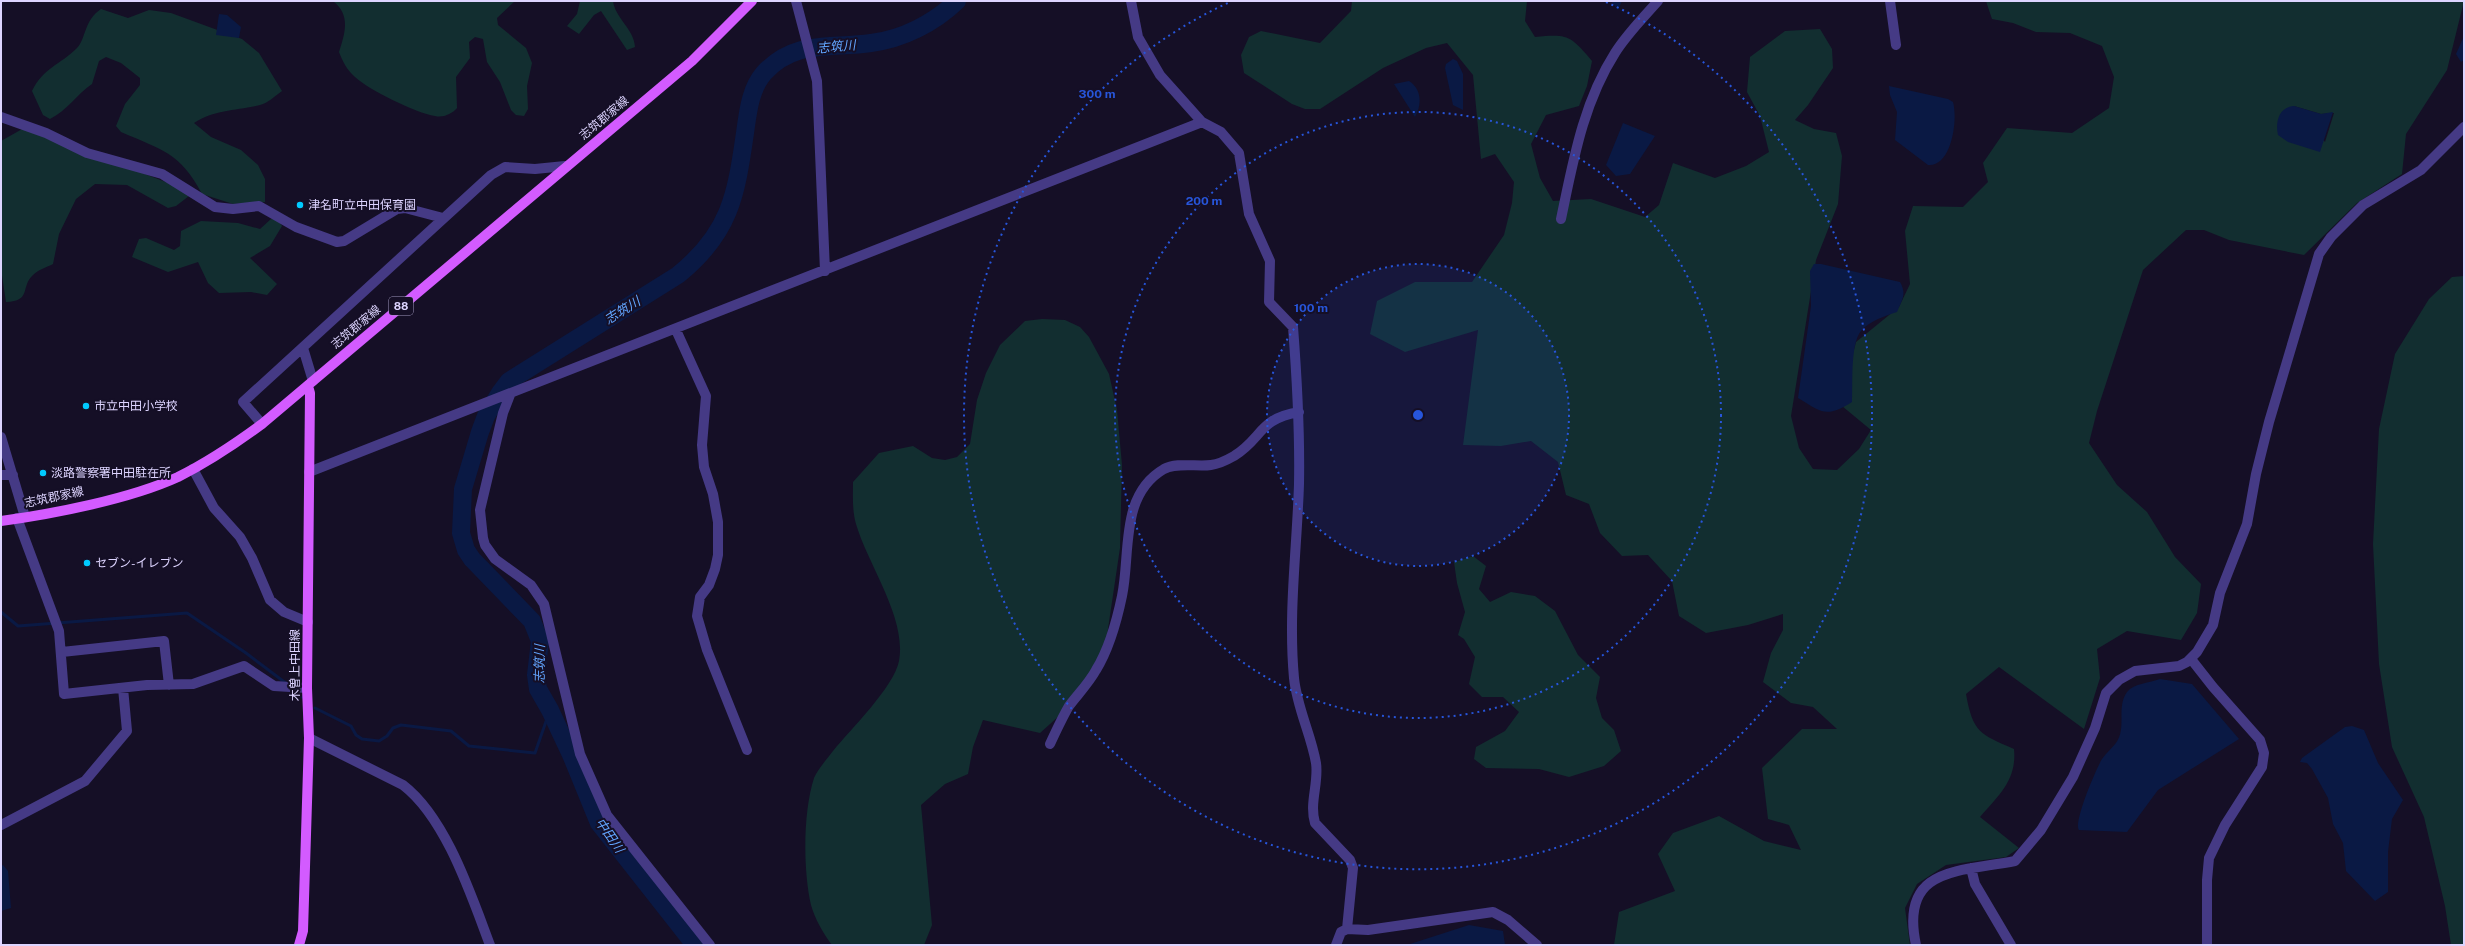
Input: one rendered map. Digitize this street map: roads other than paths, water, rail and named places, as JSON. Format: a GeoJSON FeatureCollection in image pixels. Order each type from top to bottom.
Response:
{"type":"FeatureCollection","features":[{"type":"Feature","properties":{"kind":"main road","name":"志筑郡家線"},"geometry":{"type":"LineString","coordinates":[[1,520],[21,518],[121,496],[176,477],[230,448],[262,424],[310,384],[565,166],[692,61],[752,1]]}},
{"type":"Feature","properties":{"kind":"main road","name":"木曽上中田線"},"geometry":{"type":"LineString","coordinates":[[299,945],[303,931],[309,738],[307,688],[310,384]]}},
{"type":"Feature","properties":{"kind":"street"},"geometry":{"type":"LineString","coordinates":[[796,1],[817,81],[825,271]]}},
{"type":"Feature","properties":{"kind":"street"},"geometry":{"type":"LineString","coordinates":[[1131,1],[1137,32],[1149,57],[1160,74],[1202,122],[1221,132],[1239,153],[1249,214],[1270,262],[1269,302],[1293,327],[1299,412],[1299,485],[1292,591],[1294,678],[1298,703],[1317,765],[1313,815],[1316,823],[1350,860],[1353,868],[1348,930]]}},
{"type":"Feature","properties":{"kind":"street"},"geometry":{"type":"LineString","coordinates":[[1561,219],[1576,145],[1595,91],[1614,54],[1658,1]]}},
{"type":"Feature","properties":{"kind":"street"},"geometry":{"type":"LineString","coordinates":[[1890,1],[1896,45]]}},
{"type":"Feature","properties":{"kind":"street"},"geometry":{"type":"LineString","coordinates":[[1,118],[46,133],[87,153],[162,174],[215,207],[233,209],[258,206],[296,227],[337,242],[344,241],[397,209],[405,208],[443,218]]}},
{"type":"Feature","properties":{"kind":"street"},"geometry":{"type":"LineString","coordinates":[[309,472],[486,405],[508,395],[1202,122]]}},
{"type":"Feature","properties":{"kind":"street"},"geometry":{"type":"LineString","coordinates":[[1916,945],[1913,928],[1919,893],[1929,883],[1944,874],[1955,870],[2014,861],[2041,830],[2074,778],[2095,728],[2106,693],[2119,680],[2135,671],[2179,666],[2192,659],[2213,625],[2220,592],[2247,524],[2256,474],[2269,422],[2319,254],[2330,237],[2363,205],[2421,170],[2464,127]]}},
{"type":"Feature","properties":{"kind":"street"},"geometry":{"type":"LineString","coordinates":[[262,424],[243,402],[443,218],[492,175],[505,167],[535,170],[565,166]]}},
{"type":"Feature","properties":{"kind":"street"},"geometry":{"type":"LineString","coordinates":[[676,330],[706,396],[702,445],[704,467],[714,494],[718,522],[718,554],[715,569],[709,585],[700,597],[697,616],[707,650],[747,750]]}},
{"type":"Feature","properties":{"kind":"street"},"geometry":{"type":"LineString","coordinates":[[303,348],[310,384]]}},
{"type":"Feature","properties":{"kind":"street"},"geometry":{"type":"LineString","coordinates":[[508,395],[480,510],[485,545],[495,559],[531,585],[544,604],[580,754],[607,815],[710,945]]}},
{"type":"Feature","properties":{"kind":"street"},"geometry":{"type":"LineString","coordinates":[[1050,744],[1069,707],[1097,670],[1112,630],[1125,581],[1128,530],[1134,504],[1144,487],[1164,469],[1174,466],[1212,465],[1224,461],[1241,451],[1270,421],[1284,415],[1299,412]]}},
{"type":"Feature","properties":{"kind":"street"},"geometry":{"type":"LineString","coordinates":[[1,437],[13,475],[21,518],[57,626],[62,652],[64,694],[123,688],[193,684],[244,666],[274,686],[307,688]]}},
{"type":"Feature","properties":{"kind":"street"},"geometry":{"type":"LineString","coordinates":[[193,469],[214,508],[240,537],[252,558],[270,600],[284,612],[308,622]]}},
{"type":"Feature","properties":{"kind":"street"},"geometry":{"type":"LineString","coordinates":[[1,475],[13,475]]}},
{"type":"Feature","properties":{"kind":"street"},"geometry":{"type":"LineString","coordinates":[[62,652],[164,642],[169,685]]}},
{"type":"Feature","properties":{"kind":"street"},"geometry":{"type":"LineString","coordinates":[[2192,659],[2213,687],[2260,740],[2264,753],[2262,767],[2222,830],[2209,858],[2207,880],[2207,945]]}},
{"type":"Feature","properties":{"kind":"street"},"geometry":{"type":"LineString","coordinates":[[1,825],[85,781],[128,731],[123,688]]}},
{"type":"Feature","properties":{"kind":"street"},"geometry":{"type":"LineString","coordinates":[[309,738],[403,785],[415,794],[438,828],[465,877],[490,945]]}},
{"type":"Feature","properties":{"kind":"street"},"geometry":{"type":"LineString","coordinates":[[1971,868],[1975,884],[2011,945]]}},
{"type":"Feature","properties":{"kind":"street"},"geometry":{"type":"LineString","coordinates":[[1336,945],[1341,932],[1348,930],[1368,930],[1493,912],[1508,920],[1537,945]]}},
{"type":"Feature","properties":{"kind":"water"},"geometry":{"type":"Polygon","coordinates":[[[1611,1],[1622,1],[1618,10],[1611,1]]]}},
{"type":"Feature","properties":{"kind":"water"},"geometry":{"type":"Polygon","coordinates":[[[219,14],[227,15],[241,27],[239,38],[216,35],[219,14]]]}},
{"type":"Feature","properties":{"kind":"water"},"geometry":{"type":"Polygon","coordinates":[[[2464,36],[2464,60],[2461,62],[2456,54],[2464,36]]]}},
{"type":"Feature","properties":{"kind":"water"},"geometry":{"type":"Polygon","coordinates":[[[1453,59],[1457,61],[1463,74],[1463,110],[1453,105],[1445,68],[1446,64],[1453,59]]]}},
{"type":"Feature","properties":{"kind":"water"},"geometry":{"type":"Polygon","coordinates":[[[1409,81],[1416,88],[1420,98],[1419,107],[1415,117],[1394,84],[1409,81]]]}},
{"type":"Feature","properties":{"kind":"water"},"geometry":{"type":"Polygon","coordinates":[[[1889,86],[1948,99],[1953,102],[1955,119],[1951,141],[1943,158],[1936,164],[1928,165],[1895,140],[1897,112],[1890,95],[1889,86]]]}},
{"type":"Feature","properties":{"kind":"water"},"geometry":{"type":"Polygon","coordinates":[[[2294,106],[2321,114],[2333,112],[2320,152],[2288,142],[2278,135],[2277,125],[2279,116],[2285,109],[2294,106]]]}},
{"type":"Feature","properties":{"kind":"water"},"geometry":{"type":"Polygon","coordinates":[[[1623,123],[1655,136],[1630,174],[1616,176],[1606,165],[1623,123]]]}},
{"type":"Feature","properties":{"kind":"water"},"geometry":{"type":"Polygon","coordinates":[[[1814,264],[1821,264],[1900,282],[1903,290],[1903,297],[1897,312],[1882,317],[1864,327],[1857,337],[1852,375],[1852,402],[1830,412],[1819,410],[1798,398],[1811,306],[1810,271],[1814,264]]]}},
{"type":"Feature","properties":{"kind":"water"},"geometry":{"type":"Polygon","coordinates":[[[2160,679],[2192,684],[2239,739],[2158,790],[2127,832],[2079,830],[2079,817],[2095,773],[2102,759],[2116,743],[2119,737],[2121,731],[2122,704],[2127,692],[2134,687],[2160,679]]]}},
{"type":"Feature","properties":{"kind":"water"},"geometry":{"type":"Polygon","coordinates":[[[2352,726],[2364,730],[2378,763],[2403,800],[2392,819],[2388,852],[2388,892],[2375,901],[2346,871],[2343,843],[2333,824],[2328,798],[2312,769],[2307,763],[2300,762],[2302,758],[2345,727],[2352,726]]]}},
{"type":"Feature","properties":{"kind":"water"},"geometry":{"type":"Polygon","coordinates":[[[3,865],[8,871],[11,908],[1,911],[1,866],[3,865]]]}},
{"type":"Feature","properties":{"kind":"water"},"geometry":{"type":"Polygon","coordinates":[[[1469,925],[1503,931],[1505,945],[1407,945],[1469,925]]]}},
{"type":"Feature","properties":{"kind":"waterway","name":"志筑川"},"geometry":{"type":"LineString","coordinates":[[695,945],[599,823],[572,757],[550,710],[538,689],[536,675],[540,641],[532,621],[472,559],[466,550],[461,533],[463,489],[486,416],[509,381],[678,275],[709,244],[720,228],[734,195],[750,101],[759,79],[764,73],[776,62],[801,50],[828,46],[871,43],[906,34],[928,23],[957,1]]}},
{"type":"Feature","properties":{"kind":"waterway"},"geometry":{"type":"LineString","coordinates":[[1,612],[18,626],[187,613],[246,653],[287,684]]}},
{"type":"Feature","properties":{"kind":"waterway"},"geometry":{"type":"LineString","coordinates":[[294,690],[302,697]]}},
{"type":"Feature","properties":{"kind":"waterway"},"geometry":{"type":"LineString","coordinates":[[315,708],[351,726],[356,735],[362,739],[379,741],[387,736],[393,728],[401,725],[451,731],[469,746],[535,753],[550,710]]}},
{"type":"Feature","properties":{"kind":"place","name":"津名町立中田保育園"},"geometry":{"type":"Point","coordinates":[300,205]}},
{"type":"Feature","properties":{"kind":"place","name":"市立中田小学校"},"geometry":{"type":"Point","coordinates":[86,406]}},
{"type":"Feature","properties":{"kind":"place","name":"淡路警察署中田駐在所"},"geometry":{"type":"Point","coordinates":[43,473]}},
{"type":"Feature","properties":{"kind":"place","name":"セブン-イレブン"},"geometry":{"type":"Point","coordinates":[87,563]}},
{"type":"Feature","properties":{"kind":"water label","name":"中田川"},"geometry":{"type":"Point","coordinates":[610,835]}}]}
